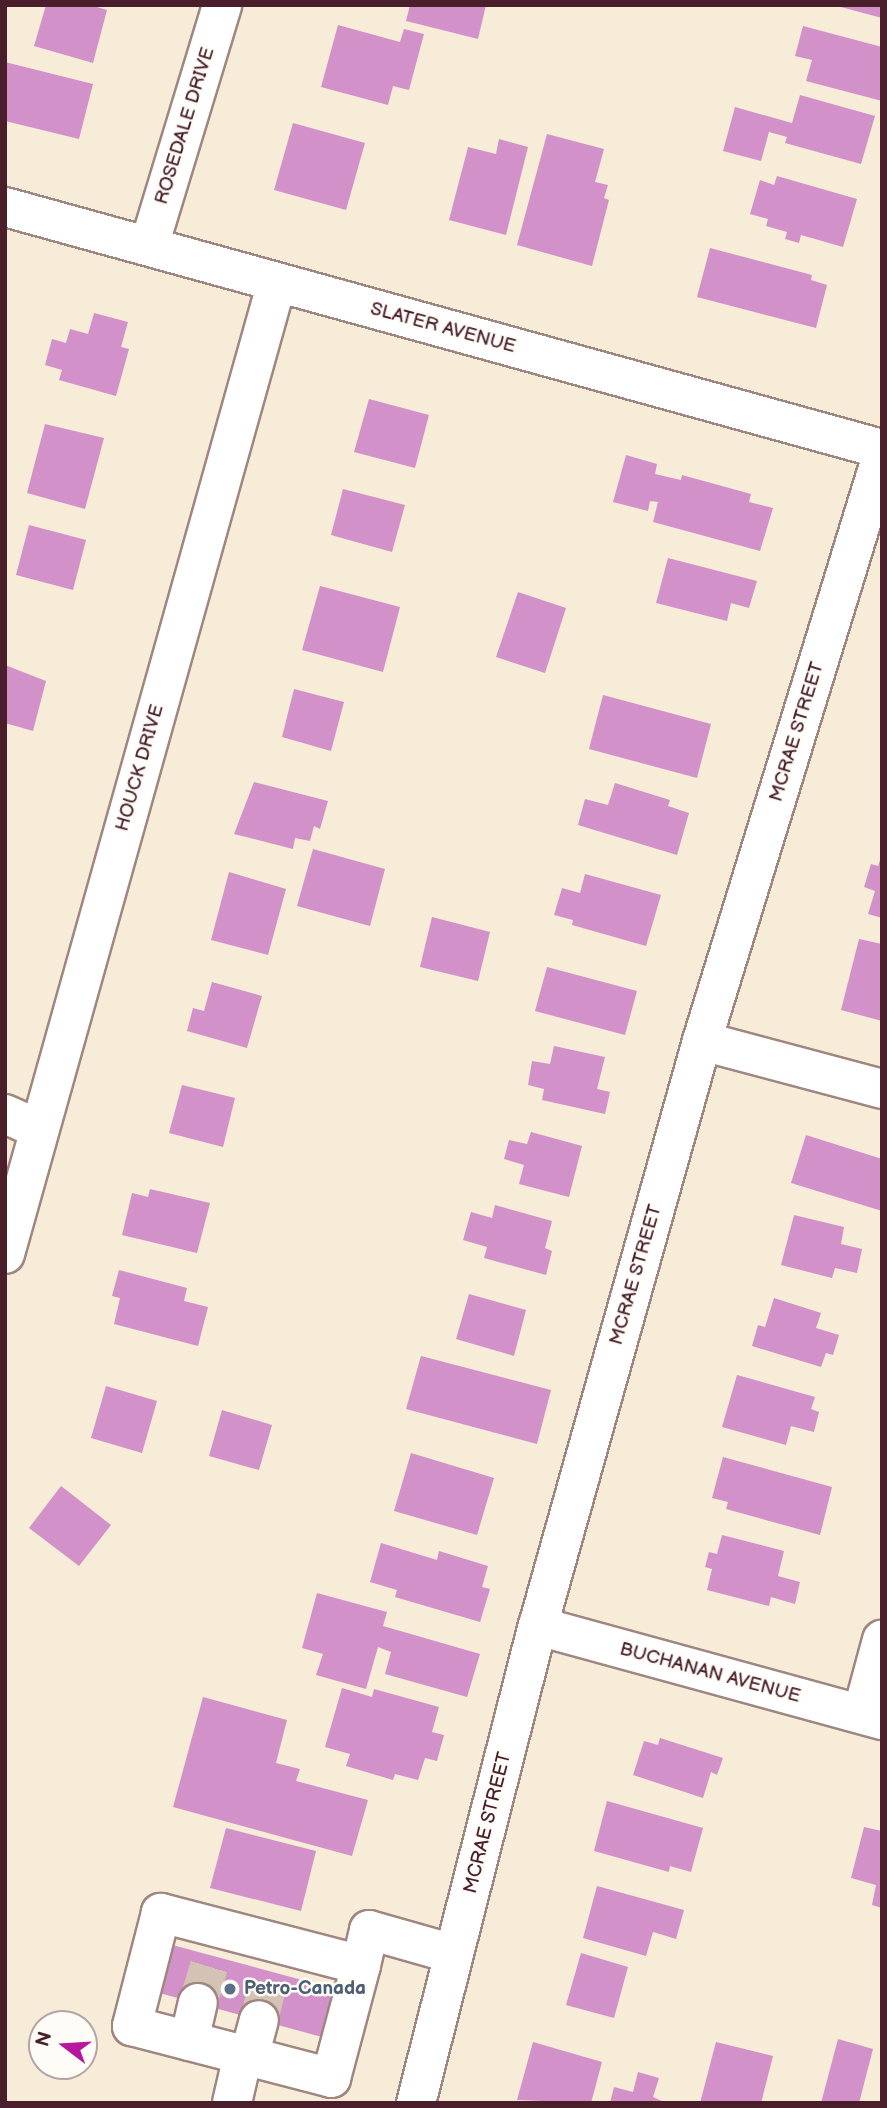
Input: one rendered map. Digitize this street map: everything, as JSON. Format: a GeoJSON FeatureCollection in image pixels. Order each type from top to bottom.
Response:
{"type":"FeatureCollection","features":[{"type":"Feature","properties":{"kind":"street","name":"ROSEDALE DRIVE"},"geometry":{"type":"LineString","coordinates":[[149,246],[222,5]]}},
{"type":"Feature","properties":{"kind":"street","name":"SLATER AVENUE"},"geometry":{"type":"LineString","coordinates":[[5,207],[882,449]]}},
{"type":"Feature","properties":{"kind":"street","name":"HOUCK DRIVE"},"geometry":{"type":"LineString","coordinates":[[5,1254],[22,1121],[277,282]]}},
{"type":"Feature","properties":{"kind":"street","name":"MCRAE STREET"},"geometry":{"type":"LineString","coordinates":[[416,2103],[538,1626],[702,1041],[882,456]]}},
{"type":"Feature","properties":{"kind":"street"},"geometry":{"type":"LineString","coordinates":[[702,1041],[882,1088]]}},
{"type":"Feature","properties":{"kind":"street","name":"BUCHANAN AVENUE"},"geometry":{"type":"LineString","coordinates":[[538,1626],[872,1717]]}},
{"type":"Feature","properties":{"kind":"street"},"geometry":{"type":"LineString","coordinates":[[872,1717],[882,1640]]}},
{"type":"Feature","properties":{"kind":"street"},"geometry":{"type":"LineString","coordinates":[[361,1965],[276,1958],[216,1942],[161,1913],[132,2026],[331,2078],[361,1965],[369,1930],[454,1954]]}},
{"type":"Feature","properties":{"kind":"street"},"geometry":{"type":"LineString","coordinates":[[189,2041],[198,2003]]}},
{"type":"Feature","properties":{"kind":"street"},"geometry":{"type":"LineString","coordinates":[[232,2103],[259,2020]]}},
{"type":"Feature","properties":{"kind":"building"},"geometry":{"type":"Polygon","coordinates":[[[46,5],[90,5],[107,10],[93,63],[34,46],[46,5]]]}},
{"type":"Feature","properties":{"kind":"building"},"geometry":{"type":"Polygon","coordinates":[[[410,5],[486,5],[478,39],[406,21],[410,5]]]}},
{"type":"Feature","properties":{"kind":"building"},"geometry":{"type":"Polygon","coordinates":[[[882,5],[882,18],[837,6],[882,5]]]}},
{"type":"Feature","properties":{"kind":"building"},"geometry":{"type":"Polygon","coordinates":[[[338,25],[400,42],[404,29],[424,34],[409,90],[393,86],[388,105],[321,87],[338,25]]]}},
{"type":"Feature","properties":{"kind":"building"},"geometry":{"type":"Polygon","coordinates":[[[803,26],[882,47],[882,101],[806,81],[812,60],[795,56],[803,26]]]}},
{"type":"Feature","properties":{"kind":"building"},"geometry":{"type":"Polygon","coordinates":[[[5,62],[93,84],[79,139],[5,121],[5,62]]]}},
{"type":"Feature","properties":{"kind":"building"},"geometry":{"type":"Polygon","coordinates":[[[800,95],[875,116],[861,164],[785,143],[787,137],[769,132],[761,161],[723,151],[735,107],[792,123],[800,95]]]}},
{"type":"Feature","properties":{"kind":"building"},"geometry":{"type":"Polygon","coordinates":[[[293,123],[365,143],[346,210],[274,190],[293,123]]]}},
{"type":"Feature","properties":{"kind":"building"},"geometry":{"type":"Polygon","coordinates":[[[547,134],[604,149],[595,182],[608,185],[604,198],[609,200],[592,266],[517,245],[547,134]]]}},
{"type":"Feature","properties":{"kind":"building"},"geometry":{"type":"Polygon","coordinates":[[[499,139],[528,147],[506,235],[449,220],[468,147],[496,154],[499,139]]]}},
{"type":"Feature","properties":{"kind":"building"},"geometry":{"type":"Polygon","coordinates":[[[777,176],[857,199],[843,247],[801,235],[799,243],[785,239],[787,232],[766,226],[768,219],[750,214],[760,180],[774,185],[777,176]]]}},
{"type":"Feature","properties":{"kind":"building"},"geometry":{"type":"Polygon","coordinates":[[[710,248],[812,275],[811,280],[827,285],[816,328],[697,297],[710,248]]]}},
{"type":"Feature","properties":{"kind":"building"},"geometry":{"type":"Polygon","coordinates":[[[94,313],[128,322],[121,347],[129,349],[116,396],[59,380],[62,370],[45,365],[52,339],[66,343],[70,329],[88,334],[94,313]]]}},
{"type":"Feature","properties":{"kind":"building"},"geometry":{"type":"Polygon","coordinates":[[[369,399],[429,415],[415,468],[354,452],[369,399]]]}},
{"type":"Feature","properties":{"kind":"building"},"geometry":{"type":"Polygon","coordinates":[[[45,424],[104,438],[85,509],[27,493],[45,424]]]}},
{"type":"Feature","properties":{"kind":"building"},"geometry":{"type":"Polygon","coordinates":[[[626,455],[657,464],[655,474],[681,480],[682,475],[751,494],[749,502],[773,508],[760,551],[653,522],[658,502],[650,501],[648,511],[613,502],[626,455]]]}},
{"type":"Feature","properties":{"kind":"building"},"geometry":{"type":"Polygon","coordinates":[[[343,489],[405,505],[392,552],[331,535],[343,489]]]}},
{"type":"Feature","properties":{"kind":"building"},"geometry":{"type":"Polygon","coordinates":[[[29,525],[86,540],[73,590],[16,575],[29,525]]]}},
{"type":"Feature","properties":{"kind":"building"},"geometry":{"type":"Polygon","coordinates":[[[668,558],[757,581],[749,608],[731,603],[727,621],[656,603],[668,558]]]}},
{"type":"Feature","properties":{"kind":"building"},"geometry":{"type":"Polygon","coordinates":[[[320,586],[400,607],[383,672],[302,650],[320,586]]]}},
{"type":"Feature","properties":{"kind":"building"},"geometry":{"type":"Polygon","coordinates":[[[518,592],[566,608],[545,673],[496,657],[518,592]]]}},
{"type":"Feature","properties":{"kind":"building"},"geometry":{"type":"Polygon","coordinates":[[[5,665],[46,681],[33,731],[5,723],[5,665]]]}},
{"type":"Feature","properties":{"kind":"building"},"geometry":{"type":"Polygon","coordinates":[[[294,689],[344,702],[331,751],[282,737],[294,689]]]}},
{"type":"Feature","properties":{"kind":"building"},"geometry":{"type":"Polygon","coordinates":[[[603,695],[711,724],[697,778],[589,749],[603,695]]]}},
{"type":"Feature","properties":{"kind":"building"},"geometry":{"type":"Polygon","coordinates":[[[254,782],[328,801],[320,829],[314,826],[310,841],[295,838],[293,849],[234,834],[254,782]]]}},
{"type":"Feature","properties":{"kind":"building"},"geometry":{"type":"Polygon","coordinates":[[[615,783],[670,800],[668,806],[689,813],[677,855],[578,825],[585,799],[608,805],[615,783]]]}},
{"type":"Feature","properties":{"kind":"building"},"geometry":{"type":"Polygon","coordinates":[[[313,849],[385,869],[370,926],[297,906],[313,849]]]}},
{"type":"Feature","properties":{"kind":"building"},"geometry":{"type":"Polygon","coordinates":[[[881,857],[882,918],[868,914],[875,891],[864,887],[871,864],[878,866],[881,857]]]}},
{"type":"Feature","properties":{"kind":"building"},"geometry":{"type":"Polygon","coordinates":[[[229,872],[286,889],[268,955],[211,940],[229,872]]]}},
{"type":"Feature","properties":{"kind":"building"},"geometry":{"type":"Polygon","coordinates":[[[585,874],[661,895],[646,946],[572,925],[573,920],[554,915],[562,888],[580,893],[585,874]]]}},
{"type":"Feature","properties":{"kind":"building"},"geometry":{"type":"Polygon","coordinates":[[[432,917],[490,932],[478,981],[420,967],[432,917]]]}},
{"type":"Feature","properties":{"kind":"building"},"geometry":{"type":"Polygon","coordinates":[[[859,939],[882,944],[882,1021],[841,1010],[859,939]]]}},
{"type":"Feature","properties":{"kind":"building"},"geometry":{"type":"Polygon","coordinates":[[[547,967],[637,991],[625,1035],[535,1011],[547,967]]]}},
{"type":"Feature","properties":{"kind":"building"},"geometry":{"type":"Polygon","coordinates":[[[212,982],[262,996],[247,1048],[187,1031],[193,1008],[204,1011],[212,982]]]}},
{"type":"Feature","properties":{"kind":"building"},"geometry":{"type":"Polygon","coordinates":[[[554,1046],[605,1057],[597,1089],[610,1092],[605,1114],[542,1100],[544,1089],[528,1085],[532,1061],[550,1064],[554,1046]]]}},
{"type":"Feature","properties":{"kind":"building"},"geometry":{"type":"Polygon","coordinates":[[[182,1085],[235,1098],[223,1147],[169,1133],[182,1085]]]}},
{"type":"Feature","properties":{"kind":"building"},"geometry":{"type":"Polygon","coordinates":[[[531,1132],[582,1146],[569,1197],[519,1184],[524,1165],[504,1159],[509,1140],[527,1144],[531,1132]]]}},
{"type":"Feature","properties":{"kind":"building"},"geometry":{"type":"Polygon","coordinates":[[[806,1135],[882,1159],[882,1211],[791,1183],[806,1135]]]}},
{"type":"Feature","properties":{"kind":"building"},"geometry":{"type":"Polygon","coordinates":[[[150,1189],[210,1203],[197,1253],[122,1235],[132,1193],[148,1197],[150,1189]]]}},
{"type":"Feature","properties":{"kind":"building"},"geometry":{"type":"Polygon","coordinates":[[[495,1205],[552,1221],[545,1248],[552,1251],[546,1275],[484,1258],[487,1247],[463,1240],[471,1212],[492,1218],[495,1205]]]}},
{"type":"Feature","properties":{"kind":"building"},"geometry":{"type":"Polygon","coordinates":[[[794,1215],[844,1227],[841,1244],[862,1249],[857,1273],[835,1268],[832,1278],[781,1265],[794,1215]]]}},
{"type":"Feature","properties":{"kind":"building"},"geometry":{"type":"Polygon","coordinates":[[[119,1270],[187,1288],[184,1301],[208,1307],[198,1346],[114,1324],[120,1298],[112,1296],[119,1270]]]}},
{"type":"Feature","properties":{"kind":"building"},"geometry":{"type":"Polygon","coordinates":[[[469,1294],[526,1310],[514,1356],[456,1339],[469,1294]]]}},
{"type":"Feature","properties":{"kind":"building"},"geometry":{"type":"Polygon","coordinates":[[[774,1298],[821,1313],[816,1328],[839,1335],[833,1355],[826,1353],[821,1367],[752,1346],[758,1325],[765,1327],[774,1298]]]}},
{"type":"Feature","properties":{"kind":"building"},"geometry":{"type":"Polygon","coordinates":[[[421,1356],[551,1390],[537,1444],[406,1409],[421,1356]]]}},
{"type":"Feature","properties":{"kind":"building"},"geometry":{"type":"Polygon","coordinates":[[[737,1375],[815,1397],[811,1409],[819,1412],[814,1432],[791,1426],[786,1445],[722,1427],[737,1375]]]}},
{"type":"Feature","properties":{"kind":"building"},"geometry":{"type":"Polygon","coordinates":[[[106,1386],[157,1401],[142,1453],[91,1438],[106,1386]]]}},
{"type":"Feature","properties":{"kind":"building"},"geometry":{"type":"Polygon","coordinates":[[[222,1410],[272,1425],[259,1470],[209,1456],[222,1410]]]}},
{"type":"Feature","properties":{"kind":"building"},"geometry":{"type":"Polygon","coordinates":[[[411,1453],[494,1478],[477,1535],[394,1511],[411,1453]]]}},
{"type":"Feature","properties":{"kind":"building"},"geometry":{"type":"Polygon","coordinates":[[[723,1457],[832,1487],[820,1535],[726,1509],[728,1502],[712,1498],[723,1457]]]}},
{"type":"Feature","properties":{"kind":"building"},"geometry":{"type":"Polygon","coordinates":[[[61,1486],[111,1525],[79,1566],[29,1528],[61,1486]]]}},
{"type":"Feature","properties":{"kind":"building"},"geometry":{"type":"Polygon","coordinates":[[[722,1535],[784,1551],[778,1576],[800,1582],[795,1604],[771,1597],[769,1606],[707,1590],[712,1569],[705,1567],[709,1552],[717,1554],[722,1535]]]}},
{"type":"Feature","properties":{"kind":"building"},"geometry":{"type":"Polygon","coordinates":[[[381,1543],[437,1560],[439,1551],[488,1566],[482,1587],[490,1589],[480,1622],[395,1597],[397,1590],[370,1582],[381,1543]]]}},
{"type":"Feature","properties":{"kind":"building"},"geometry":{"type":"Polygon","coordinates":[[[317,1593],[387,1612],[383,1626],[480,1654],[467,1697],[385,1674],[391,1652],[378,1647],[366,1689],[316,1675],[323,1654],[302,1648],[317,1593]]]}},
{"type":"Feature","properties":{"kind":"building"},"geometry":{"type":"Polygon","coordinates":[[[342,1688],[372,1697],[374,1689],[439,1707],[432,1732],[444,1735],[437,1761],[425,1758],[418,1780],[395,1774],[393,1780],[346,1766],[350,1754],[325,1747],[342,1688]]]}},
{"type":"Feature","properties":{"kind":"building"},"geometry":{"type":"Polygon","coordinates":[[[203,1697],[287,1720],[276,1763],[300,1769],[296,1781],[368,1800],[352,1856],[173,1807],[203,1697]]]}},
{"type":"Feature","properties":{"kind":"building"},"geometry":{"type":"Polygon","coordinates":[[[660,1738],[723,1758],[717,1775],[711,1772],[703,1798],[633,1775],[644,1741],[658,1745],[660,1738]]]}},
{"type":"Feature","properties":{"kind":"building"},"geometry":{"type":"Polygon","coordinates":[[[607,1801],[703,1828],[691,1872],[670,1866],[669,1872],[594,1851],[607,1801]]]}},
{"type":"Feature","properties":{"kind":"building"},"geometry":{"type":"Polygon","coordinates":[[[864,1827],[882,1831],[882,1908],[872,1905],[876,1885],[851,1878],[864,1827]]]}},
{"type":"Feature","properties":{"kind":"building"},"geometry":{"type":"Polygon","coordinates":[[[226,1828],[316,1851],[301,1911],[210,1888],[226,1828]]]}},
{"type":"Feature","properties":{"kind":"building"},"geometry":{"type":"Polygon","coordinates":[[[597,1886],[684,1910],[676,1939],[653,1932],[646,1956],[583,1938],[597,1886]]]}},
{"type":"Feature","properties":{"kind":"building"},"geometry":{"type":"Polygon","coordinates":[[[165,1943],[335,1989],[322,2037],[152,1991],[165,1943]]]}},
{"type":"Feature","properties":{"kind":"building"},"geometry":{"type":"Polygon","coordinates":[[[581,1953],[628,1967],[614,2018],[566,2005],[581,1953]]]}},
{"type":"Feature","properties":{"kind":"building"},"geometry":{"type":"Polygon","coordinates":[[[838,2039],[873,2049],[859,2103],[821,2103],[838,2039]]]}},
{"type":"Feature","properties":{"kind":"building"},"geometry":{"type":"Polygon","coordinates":[[[533,2042],[602,2062],[591,2103],[517,2100],[533,2042]]]}},
{"type":"Feature","properties":{"kind":"building"},"geometry":{"type":"Polygon","coordinates":[[[716,2042],[773,2056],[761,2103],[700,2103],[716,2042]]]}},
{"type":"Feature","properties":{"kind":"building"},"geometry":{"type":"Polygon","coordinates":[[[638,2072],[659,2078],[653,2097],[666,2103],[610,2103],[614,2087],[633,2092],[638,2072]]]}},
{"type":"Feature","properties":{"kind":"tunnel"},"geometry":{"type":"LineString","coordinates":[[198,2003],[212,1957]]}},
{"type":"Feature","properties":{"kind":"tunnel"},"geometry":{"type":"LineString","coordinates":[[259,2020],[271,1972]]}},
{"type":"Feature","properties":{"kind":"place","name":"Petro-Canada"},"geometry":{"type":"Point","coordinates":[230,1989]}}]}
